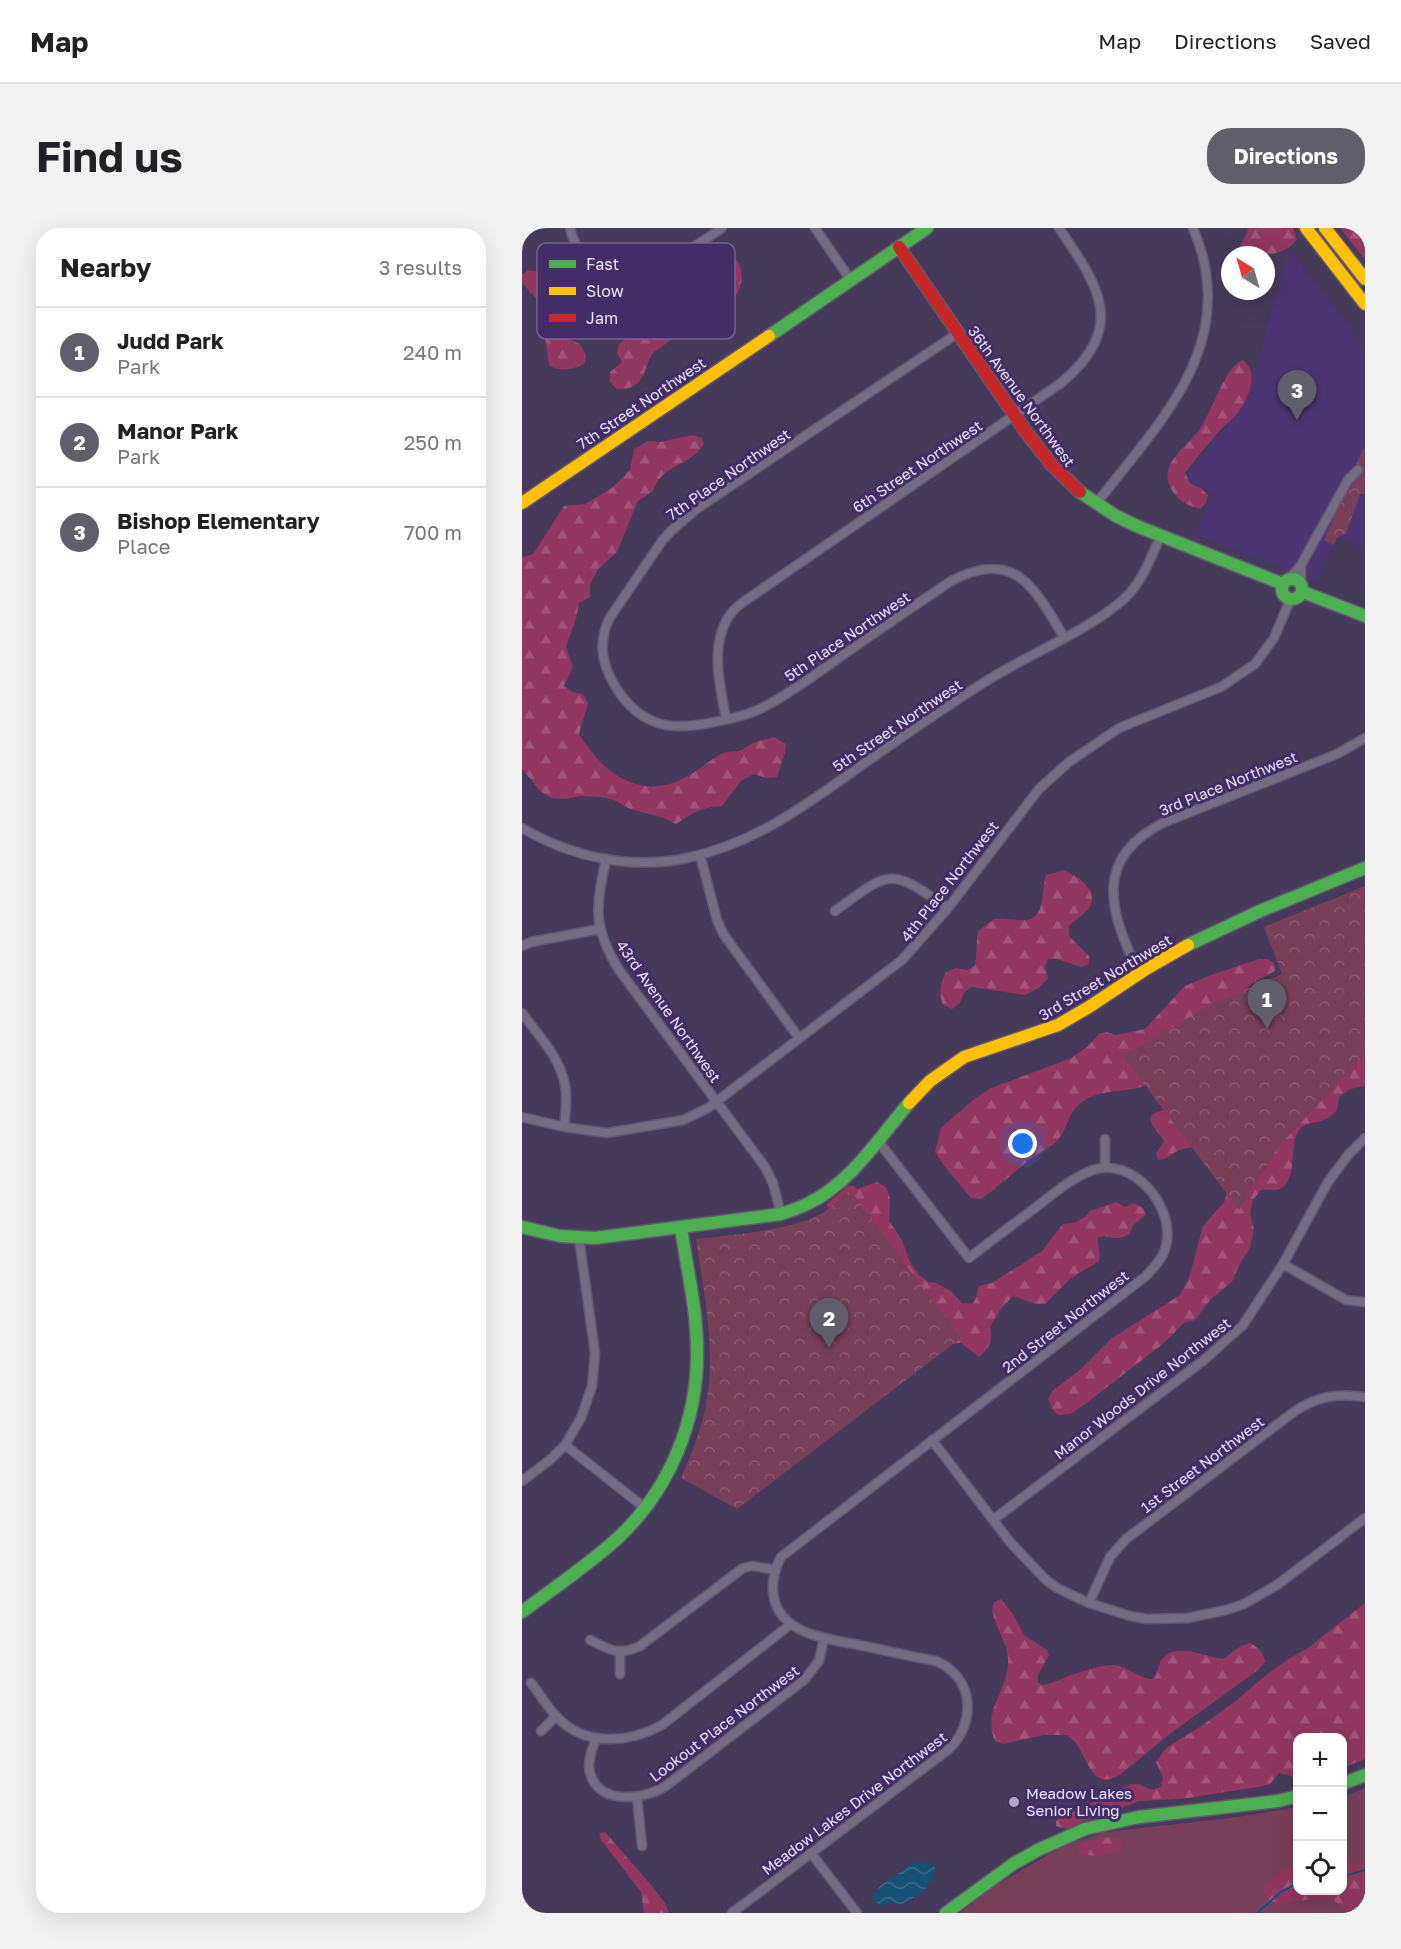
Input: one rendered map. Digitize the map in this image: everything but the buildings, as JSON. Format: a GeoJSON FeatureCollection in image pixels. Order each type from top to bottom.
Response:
{"type":"FeatureCollection","features":[{"type":"Feature","properties":{"kind":"street"},"geometry":{"type":"LineString","coordinates":[[570,228],[576,243]]}},
{"type":"Feature","properties":{"kind":"street"},"geometry":{"type":"LineString","coordinates":[[700,243],[722,228]]}},
{"type":"Feature","properties":{"kind":"street"},"geometry":{"type":"LineString","coordinates":[[815,228],[850,279]]}},
{"type":"Feature","properties":{"kind":"street","name":"7th Street Northwest"},"geometry":{"type":"LineString","coordinates":[[522,503],[927,228]]}},
{"type":"Feature","properties":{"kind":"street","name":"6th Street Northwest"},"geometry":{"type":"LineString","coordinates":[[726,719],[720,682],[719,655],[722,632],[733,611],[1015,416],[1077,370],[1096,341],[1102,312],[1095,285],[1059,228]]}},
{"type":"Feature","properties":{"kind":"street"},"geometry":{"type":"LineString","coordinates":[[1096,504],[1165,415],[1190,374],[1198,356],[1204,333],[1208,293],[1203,257],[1193,228]]}},
{"type":"Feature","properties":{"kind":"street"},"geometry":{"type":"LineString","coordinates":[[1306,228],[1365,304]]}},
{"type":"Feature","properties":{"kind":"street"},"geometry":{"type":"LineString","coordinates":[[1325,228],[1365,279]]}},
{"type":"Feature","properties":{"kind":"street","name":"36th Avenue Northwest"},"geometry":{"type":"LineString","coordinates":[[899,247],[1055,471],[1081,494],[1110,513],[1161,535],[1261,574],[1286,582],[1297,579],[1302,588],[1365,616]]}},
{"type":"Feature","properties":{"kind":"street","name":"7th Place Northwest"},"geometry":{"type":"LineString","coordinates":[[621,695],[604,664],[602,642],[604,630],[609,619],[671,531],[695,510],[958,333]]}},
{"type":"Feature","properties":{"kind":"street"},"geometry":{"type":"LineString","coordinates":[[1301,565],[1302,588],[1298,598],[1290,600],[1282,591],[1286,582],[1301,565],[1348,480],[1358,470]]}},
{"type":"Feature","properties":{"kind":"street","name":"5th Street Northwest"},"geometry":{"type":"LineString","coordinates":[[606,859],[659,862],[700,855],[748,839],[782,821],[967,693],[1102,616],[1138,583],[1161,535]]}},
{"type":"Feature","properties":{"kind":"street","name":"5th Place Northwest"},"geometry":{"type":"LineString","coordinates":[[621,695],[628,705],[646,718],[670,727],[701,725],[745,715],[762,708],[951,581],[979,569],[993,568],[1015,574],[1043,603],[1064,637]]}},
{"type":"Feature","properties":{"kind":"street","name":"4th Place Northwest"},"geometry":{"type":"LineString","coordinates":[[522,1117],[564,1127],[607,1133],[672,1122],[695,1115],[716,1101],[902,960],[948,908],[1022,810],[1055,774],[1085,750],[1119,728],[1221,687],[1248,669],[1267,650],[1290,600]]}},
{"type":"Feature","properties":{"kind":"street","name":"3rd Place Northwest"},"geometry":{"type":"LineString","coordinates":[[1139,973],[1123,939],[1115,911],[1114,898],[1116,871],[1131,845],[1165,822],[1337,754],[1365,738]]}},
{"type":"Feature","properties":{"kind":"street"},"geometry":{"type":"LineString","coordinates":[[522,828],[567,849],[606,859]]}},
{"type":"Feature","properties":{"kind":"street"},"geometry":{"type":"LineString","coordinates":[[700,855],[717,920],[724,935],[799,1038]]}},
{"type":"Feature","properties":{"kind":"street","name":"43rd Avenue Northwest"},"geometry":{"type":"LineString","coordinates":[[606,859],[598,901],[600,929],[606,948],[770,1175],[781,1214]]}},
{"type":"Feature","properties":{"kind":"street","name":"3rd Street Northwest"},"geometry":{"type":"LineString","coordinates":[[522,1227],[560,1236],[611,1237],[781,1214],[804,1207],[823,1196],[878,1141],[909,1102],[938,1074],[953,1064],[986,1048],[1045,1032],[1139,973],[1198,940],[1365,868]]}},
{"type":"Feature","properties":{"kind":"street"},"geometry":{"type":"LineString","coordinates":[[835,911],[873,883],[894,877],[910,883],[948,908]]}},
{"type":"Feature","properties":{"kind":"street"},"geometry":{"type":"LineString","coordinates":[[522,946],[531,942],[600,929]]}},
{"type":"Feature","properties":{"kind":"street"},"geometry":{"type":"LineString","coordinates":[[522,1013],[551,1052],[563,1076],[566,1099],[564,1127]]}},
{"type":"Feature","properties":{"kind":"street","name":"Manor Woods Drive Northwest"},"geometry":{"type":"LineString","coordinates":[[993,1520],[1204,1360],[1233,1335],[1255,1309],[1283,1264],[1328,1182],[1348,1155],[1365,1138]]}},
{"type":"Feature","properties":{"kind":"street"},"geometry":{"type":"LineString","coordinates":[[878,1141],[969,1258],[1069,1182],[1106,1167],[1105,1139]]}},
{"type":"Feature","properties":{"kind":"street","name":"2nd Street Northwest"},"geometry":{"type":"LineString","coordinates":[[932,1440],[1146,1276],[1158,1263],[1164,1253],[1168,1231],[1162,1210],[1155,1198],[1133,1176],[1121,1169],[1106,1167]]}},
{"type":"Feature","properties":{"kind":"street"},"geometry":{"type":"LineString","coordinates":[[522,1612],[620,1535],[658,1491],[681,1446],[689,1422],[697,1366],[696,1328],[681,1228]]}},
{"type":"Feature","properties":{"kind":"street"},"geometry":{"type":"LineString","coordinates":[[522,1481],[565,1445],[581,1418],[592,1386],[595,1353],[579,1238]]}},
{"type":"Feature","properties":{"kind":"street"},"geometry":{"type":"LineString","coordinates":[[1283,1264],[1346,1300],[1365,1302]]}},
{"type":"Feature","properties":{"kind":"street","name":"1st Street Northwest"},"geometry":{"type":"LineString","coordinates":[[1089,1603],[1104,1567],[1122,1543],[1295,1411],[1308,1403],[1330,1395],[1365,1397]]}},
{"type":"Feature","properties":{"kind":"street"},"geometry":{"type":"LineString","coordinates":[[531,1683],[556,1716],[572,1729],[596,1738],[623,1739],[638,1736],[662,1725],[791,1624],[781,1615],[774,1602],[773,1586],[776,1570],[786,1551],[932,1440],[993,1520],[1033,1569],[1045,1579],[1057,1588],[1089,1603],[1113,1612],[1147,1619],[1188,1618],[1244,1604],[1276,1585],[1365,1518]]}},
{"type":"Feature","properties":{"kind":"street"},"geometry":{"type":"LineString","coordinates":[[565,1445],[645,1508]]}},
{"type":"Feature","properties":{"kind":"street"},"geometry":{"type":"LineString","coordinates":[[590,1640],[620,1653],[640,1646],[743,1568],[752,1566],[776,1570]]}},
{"type":"Feature","properties":{"kind":"street","name":"Meadow Lakes Drive Northwest"},"geometry":{"type":"LineString","coordinates":[[732,1913],[949,1749],[961,1736],[967,1720],[968,1711],[963,1685],[944,1665],[936,1661],[824,1638],[802,1631],[791,1624]]}},
{"type":"Feature","properties":{"kind":"street","name":"Lookout Place Northwest"},"geometry":{"type":"LineString","coordinates":[[596,1738],[591,1750],[589,1767],[597,1785],[609,1794],[646,1796],[666,1786],[804,1680],[819,1661],[824,1638]]}},
{"type":"Feature","properties":{"kind":"street"},"geometry":{"type":"LineString","coordinates":[[620,1653],[620,1674]]}},
{"type":"Feature","properties":{"kind":"street"},"geometry":{"type":"LineString","coordinates":[[541,1731],[556,1716]]}},
{"type":"Feature","properties":{"kind":"street"},"geometry":{"type":"LineString","coordinates":[[1347,1782],[1365,1775]]}},
{"type":"Feature","properties":{"kind":"street"},"geometry":{"type":"LineString","coordinates":[[637,1797],[642,1846]]}},
{"type":"Feature","properties":{"kind":"street"},"geometry":{"type":"LineString","coordinates":[[946,1913],[1013,1864],[1085,1829],[1139,1817],[1278,1801],[1293,1797]]}},
{"type":"Feature","properties":{"kind":"street"},"geometry":{"type":"LineString","coordinates":[[811,1853],[857,1913]]}},
{"type":"Feature","properties":{"kind":"shaded area"},"geometry":{"type":"Polygon","coordinates":[[[1289,248],[1365,347],[1365,548],[1337,538],[1317,582],[1195,534],[1213,493],[1184,478],[1226,427],[1251,384],[1289,248]]]}},
{"type":"Feature","properties":{"kind":"green space"},"geometry":{"type":"Polygon","coordinates":[[[1248,228],[1293,228],[1297,239],[1285,250],[1275,253],[1275,246],[1241,246],[1248,228]]]}},
{"type":"Feature","properties":{"kind":"green space"},"geometry":{"type":"Polygon","coordinates":[[[1340,228],[1365,228],[1365,260],[1340,228]]]}},
{"type":"Feature","properties":{"kind":"green space"},"geometry":{"type":"Polygon","coordinates":[[[737,260],[742,276],[735,298],[735,261],[737,260]]]}},
{"type":"Feature","properties":{"kind":"green space"},"geometry":{"type":"Polygon","coordinates":[[[528,270],[537,271],[537,299],[522,283],[522,275],[528,270]]]}},
{"type":"Feature","properties":{"kind":"green space"},"geometry":{"type":"Polygon","coordinates":[[[568,339],[580,344],[586,355],[585,363],[568,369],[550,366],[545,340],[568,339]]]}},
{"type":"Feature","properties":{"kind":"green space"},"geometry":{"type":"Polygon","coordinates":[[[626,339],[672,339],[654,352],[638,383],[617,389],[610,382],[610,372],[622,362],[617,353],[619,344],[626,339]]]}},
{"type":"Feature","properties":{"kind":"green space"},"geometry":{"type":"Polygon","coordinates":[[[1243,360],[1248,366],[1252,380],[1248,395],[1236,415],[1222,428],[1185,473],[1190,483],[1201,488],[1208,495],[1206,503],[1200,509],[1196,508],[1182,501],[1173,492],[1168,482],[1170,466],[1174,458],[1199,430],[1230,372],[1236,364],[1243,360]]]}},
{"type":"Feature","properties":{"kind":"green space"},"geometry":{"type":"Polygon","coordinates":[[[693,435],[702,438],[704,444],[692,457],[663,475],[653,491],[638,501],[617,552],[598,569],[590,585],[590,597],[579,603],[566,647],[573,667],[564,686],[572,692],[583,694],[588,703],[579,734],[588,747],[608,769],[633,783],[662,786],[678,781],[721,754],[739,751],[754,743],[774,737],[786,744],[777,777],[767,778],[753,774],[741,781],[722,806],[703,809],[676,824],[602,797],[552,798],[541,792],[522,769],[522,557],[533,554],[564,506],[585,504],[612,488],[630,470],[634,449],[648,441],[660,442],[693,435]]]}},
{"type":"Feature","properties":{"kind":"green space"},"geometry":{"type":"Polygon","coordinates":[[[1363,449],[1365,449],[1365,494],[1360,494],[1346,533],[1337,538],[1334,545],[1324,540],[1363,449]]]}},
{"type":"Feature","properties":{"kind":"green space"},"geometry":{"type":"Polygon","coordinates":[[[1064,870],[1085,884],[1091,894],[1092,900],[1088,909],[1069,926],[1069,936],[1089,956],[1089,964],[1081,967],[1057,959],[1048,959],[1045,966],[1048,978],[1040,987],[1025,995],[972,987],[964,992],[960,1003],[952,1009],[943,1005],[940,993],[945,973],[956,968],[968,970],[975,965],[977,937],[980,930],[994,919],[1023,920],[1036,916],[1041,904],[1046,875],[1064,870]]]}},
{"type":"Feature","properties":{"kind":"green space"},"geometry":{"type":"Polygon","coordinates":[[[1365,886],[1365,1054],[1279,1146],[1239,1210],[1123,1056],[1212,1004],[1282,974],[1264,927],[1365,886]]]}},
{"type":"Feature","properties":{"kind":"green space"},"geometry":{"type":"Polygon","coordinates":[[[1259,959],[1268,959],[1274,963],[1275,971],[1253,983],[1148,1085],[1098,1095],[1082,1102],[1073,1111],[1063,1133],[1055,1143],[1028,1161],[981,1199],[971,1198],[935,1152],[941,1128],[973,1100],[991,1088],[1071,1058],[1087,1047],[1099,1034],[1107,1032],[1116,1035],[1145,1029],[1185,986],[1259,959]]]}},
{"type":"Feature","properties":{"kind":"green space"},"geometry":{"type":"Polygon","coordinates":[[[1365,1049],[1365,1086],[1350,1089],[1339,1097],[1337,1110],[1323,1121],[1306,1125],[1300,1129],[1294,1143],[1289,1179],[1277,1190],[1261,1190],[1253,1200],[1250,1214],[1254,1229],[1250,1248],[1232,1282],[1210,1300],[1195,1320],[1184,1323],[1164,1343],[1084,1405],[1070,1414],[1058,1415],[1052,1409],[1048,1399],[1052,1391],[1080,1370],[1112,1338],[1180,1295],[1189,1278],[1203,1226],[1224,1202],[1229,1188],[1365,1049]]]}},
{"type":"Feature","properties":{"kind":"green space"},"geometry":{"type":"Polygon","coordinates":[[[1165,1110],[1201,1145],[1179,1150],[1165,1159],[1158,1160],[1156,1153],[1164,1142],[1150,1120],[1151,1116],[1165,1110]]]}},
{"type":"Feature","properties":{"kind":"green space"},"geometry":{"type":"Polygon","coordinates":[[[877,1182],[886,1187],[890,1198],[889,1221],[902,1240],[910,1262],[919,1275],[928,1282],[936,1283],[951,1291],[962,1303],[972,1304],[979,1286],[992,1283],[1042,1251],[1063,1224],[1074,1223],[1090,1211],[1116,1202],[1125,1207],[1134,1203],[1143,1208],[1146,1215],[1133,1225],[1130,1234],[1124,1237],[1098,1237],[1099,1261],[1070,1279],[1045,1304],[1035,1304],[1013,1296],[1000,1310],[990,1327],[990,1344],[979,1357],[961,1343],[950,1344],[826,1205],[847,1186],[857,1189],[877,1182]]]}},
{"type":"Feature","properties":{"kind":"green space"},"geometry":{"type":"Polygon","coordinates":[[[850,1190],[961,1338],[737,1509],[681,1478],[702,1422],[710,1370],[706,1304],[696,1239],[762,1231],[797,1223],[824,1212],[850,1190]]]}},
{"type":"Feature","properties":{"kind":"green space"},"geometry":{"type":"Polygon","coordinates":[[[1001,1599],[1013,1614],[1024,1635],[1047,1650],[1049,1655],[1038,1675],[1038,1682],[1042,1685],[1110,1665],[1116,1665],[1142,1677],[1153,1679],[1161,1660],[1169,1653],[1192,1652],[1223,1659],[1241,1646],[1250,1643],[1260,1651],[1265,1662],[1258,1670],[1171,1733],[1121,1774],[1112,1779],[1104,1779],[1093,1773],[1076,1744],[1067,1735],[1044,1735],[1003,1744],[995,1741],[991,1721],[1008,1664],[1006,1646],[995,1622],[992,1608],[994,1602],[1001,1599]]]}},
{"type":"Feature","properties":{"kind":"green space"},"geometry":{"type":"Polygon","coordinates":[[[1365,1603],[1365,1759],[1347,1766],[1347,1733],[1293,1733],[1293,1777],[1279,1773],[1270,1784],[1263,1786],[1181,1799],[1139,1801],[1066,1829],[1056,1826],[1056,1821],[1068,1813],[1127,1786],[1134,1784],[1151,1790],[1161,1787],[1163,1778],[1156,1762],[1166,1748],[1200,1727],[1266,1675],[1308,1648],[1365,1603]]]}},
{"type":"Feature","properties":{"kind":"green space"},"geometry":{"type":"Polygon","coordinates":[[[1365,1788],[1365,1913],[960,1913],[993,1887],[1065,1845],[1106,1832],[1231,1818],[1293,1808],[1293,1895],[1347,1895],[1347,1795],[1365,1788]]]}},
{"type":"Feature","properties":{"kind":"green space"},"geometry":{"type":"Polygon","coordinates":[[[605,1832],[651,1885],[665,1903],[669,1913],[644,1913],[641,1892],[601,1840],[599,1833],[605,1832]]]}},
{"type":"Feature","properties":{"kind":"green space"},"geometry":{"type":"Polygon","coordinates":[[[1113,1836],[1119,1838],[1122,1845],[1119,1850],[1099,1856],[1079,1852],[1079,1846],[1083,1843],[1113,1836]]]}},
{"type":"Feature","properties":{"kind":"green space"},"geometry":{"type":"Polygon","coordinates":[[[1347,1862],[1365,1866],[1365,1913],[1351,1913],[1327,1897],[1284,1903],[1268,1900],[1264,1895],[1264,1887],[1293,1864],[1293,1895],[1347,1895],[1347,1862]]]}},
{"type":"Feature","properties":{"kind":"water"},"geometry":{"type":"Polygon","coordinates":[[[915,1862],[926,1862],[935,1867],[934,1877],[922,1893],[902,1904],[890,1903],[881,1906],[871,1898],[880,1886],[915,1862]]]}},
{"type":"Feature","properties":{"kind":"waterway"},"geometry":{"type":"LineString","coordinates":[[1347,1875],[1365,1870]]}},
{"type":"Feature","properties":{"kind":"waterway"},"geometry":{"type":"LineString","coordinates":[[1257,1913],[1281,1892],[1293,1886]]}},
{"type":"Feature","properties":{"kind":"traffic: fast"},"geometry":{"type":"LineString","coordinates":[[769,336],[927,228]]}},
{"type":"Feature","properties":{"kind":"traffic: fast"},"geometry":{"type":"LineString","coordinates":[[1080,492],[1116,516],[1139,527],[1283,584]]}},
{"type":"Feature","properties":{"kind":"traffic: fast"},"geometry":{"type":"LineString","coordinates":[[1292,579],[1299,582],[1302,589],[1299,596],[1292,599],[1285,596],[1282,589],[1285,582],[1292,579]]}},
{"type":"Feature","properties":{"kind":"traffic: fast"},"geometry":{"type":"LineString","coordinates":[[1303,592],[1365,616]]}},
{"type":"Feature","properties":{"kind":"traffic: fast"},"geometry":{"type":"LineString","coordinates":[[1188,945],[1260,911],[1365,868]]}},
{"type":"Feature","properties":{"kind":"traffic: fast"},"geometry":{"type":"LineString","coordinates":[[522,1227],[560,1236],[595,1238],[781,1214],[807,1204],[837,1185],[863,1159],[909,1103]]}},
{"type":"Feature","properties":{"kind":"traffic: fast"},"geometry":{"type":"LineString","coordinates":[[522,1612],[585,1566],[620,1536],[653,1497],[678,1451],[692,1402],[697,1351],[694,1305],[681,1228]]}},
{"type":"Feature","properties":{"kind":"traffic: fast"},"geometry":{"type":"LineString","coordinates":[[1347,1782],[1365,1775]]}},
{"type":"Feature","properties":{"kind":"traffic: fast"},"geometry":{"type":"LineString","coordinates":[[946,1913],[1013,1864],[1085,1829],[1139,1817],[1278,1801],[1293,1797]]}},
{"type":"Feature","properties":{"kind":"traffic: slow"},"geometry":{"type":"LineString","coordinates":[[1306,228],[1365,304]]}},
{"type":"Feature","properties":{"kind":"traffic: slow"},"geometry":{"type":"LineString","coordinates":[[1325,228],[1365,279]]}},
{"type":"Feature","properties":{"kind":"traffic: slow"},"geometry":{"type":"LineString","coordinates":[[522,503],[769,336]]}},
{"type":"Feature","properties":{"kind":"traffic: slow"},"geometry":{"type":"LineString","coordinates":[[909,1103],[930,1081],[964,1057],[1058,1025],[1188,945]]}},
{"type":"Feature","properties":{"kind":"traffic: jam"},"geometry":{"type":"LineString","coordinates":[[899,247],[1026,432],[1051,464],[1080,492]]}},
{"type":"Feature","properties":{"kind":"place","name":"Bishop Elementary"},"geometry":{"type":"Point","coordinates":[1297,420]}},
{"type":"Feature","properties":{"kind":"place","name":"Judd Park"},"geometry":{"type":"Point","coordinates":[1267,1029]}},
{"type":"Feature","properties":{"kind":"place","name":"Manor Park"},"geometry":{"type":"Point","coordinates":[829,1348]}},
{"type":"Feature","properties":{"kind":"place","name":"Meadow Lakes Senior Living"},"geometry":{"type":"Point","coordinates":[1014,1802]}}]}
